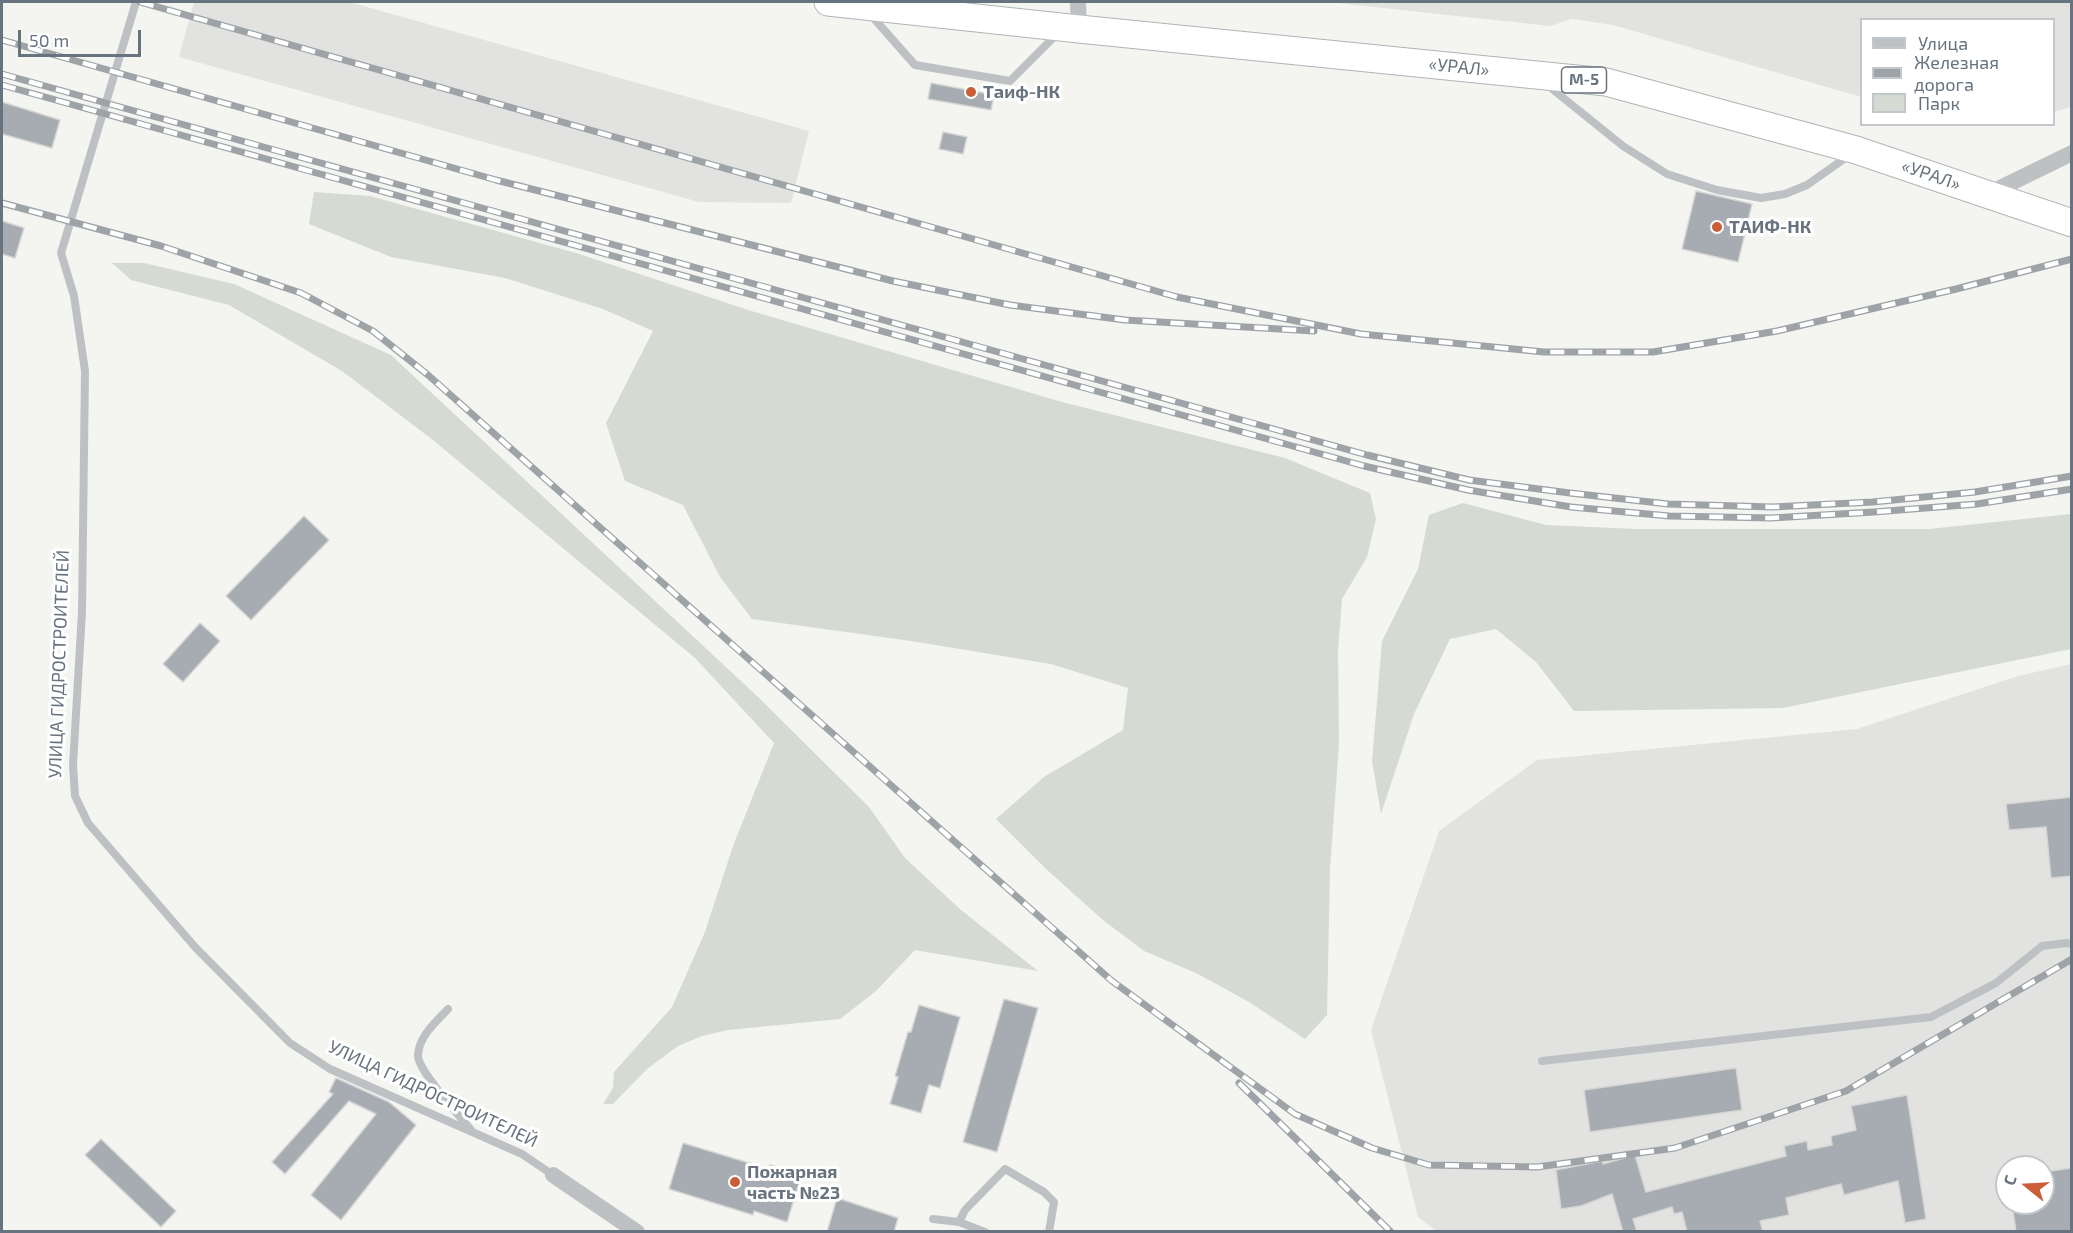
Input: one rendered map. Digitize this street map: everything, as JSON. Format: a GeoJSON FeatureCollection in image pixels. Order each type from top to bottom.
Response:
{"type":"FeatureCollection","features":[{"type":"Feature","properties":{"kind":"highway","name":"«УРАЛ»"},"geometry":{"type":"LineString","coordinates":[[828,2],[1606,82],[1856,150],[2072,223]]}},
{"type":"Feature","properties":{"kind":"street"},"geometry":{"type":"LineString","coordinates":[[1072,28],[1078,2]]}},
{"type":"Feature","properties":{"kind":"street"},"geometry":{"type":"LineString","coordinates":[[1986,195],[2072,153]]}},
{"type":"Feature","properties":{"kind":"street","name":"УЛИЦА ГИДРОСТРОИТЕЛЕЙ"},"geometry":{"type":"LineString","coordinates":[[553,1175],[637,1232]]}},
{"type":"Feature","properties":{"kind":"lane","name":"УЛИЦА ГИДРОСТРОИТЕЛЕЙ"},"geometry":{"type":"LineString","coordinates":[[136,2],[61,253],[74,296],[85,371],[82,612],[73,765],[75,796],[88,823],[195,947],[290,1043],[330,1069],[522,1154],[553,1175]]}},
{"type":"Feature","properties":{"kind":"lane"},"geometry":{"type":"LineString","coordinates":[[863,5],[915,65],[1010,81],[1072,28]]}},
{"type":"Feature","properties":{"kind":"lane"},"geometry":{"type":"LineString","coordinates":[[1534,75],[1623,146],[1666,174],[1717,190],[1761,198],[1785,194],[1807,185],[1856,150]]}},
{"type":"Feature","properties":{"kind":"lane"},"geometry":{"type":"LineString","coordinates":[[1542,1061],[1931,1017],[1996,983],[2042,946],[2072,944]]}},
{"type":"Feature","properties":{"kind":"lane"},"geometry":{"type":"LineString","coordinates":[[448,1009],[426,1033],[418,1056],[422,1069],[473,1132]]}},
{"type":"Feature","properties":{"kind":"lane"},"geometry":{"type":"LineString","coordinates":[[959,1222],[965,1210],[1005,1169],[1044,1192],[1054,1202],[1049,1232]]}},
{"type":"Feature","properties":{"kind":"lane"},"geometry":{"type":"LineString","coordinates":[[933,1219],[959,1222],[985,1232]]}},
{"type":"Feature","properties":{"kind":"shaded area"},"geometry":{"type":"Polygon","coordinates":[[[194,2],[349,2],[809,131],[791,203],[699,202],[179,57],[194,2]]]}},
{"type":"Feature","properties":{"kind":"shaded area"},"geometry":{"type":"Polygon","coordinates":[[[1328,2],[2071,2],[2071,107],[2055,112],[2055,18],[1860,18],[1860,97],[1613,25],[1572,19],[1550,26],[1328,2]]]}},
{"type":"Feature","properties":{"kind":"shaded area"},"geometry":{"type":"Polygon","coordinates":[[[2071,664],[2071,1231],[1436,1231],[1418,1217],[1371,1030],[1439,831],[1537,760],[1857,729],[2018,676],[2071,664]]]}},
{"type":"Feature","properties":{"kind":"green space"},"geometry":{"type":"Polygon","coordinates":[[[314,192],[370,196],[576,253],[748,310],[1062,402],[1285,458],[1370,493],[1376,519],[1367,557],[1342,599],[1338,650],[1339,744],[1330,869],[1327,1015],[1305,1039],[1249,1002],[1198,974],[1144,951],[1103,920],[1045,868],[996,819],[1044,777],[1123,730],[1128,688],[1051,664],[911,641],[752,619],[720,577],[683,505],[625,481],[606,423],[653,331],[603,309],[505,278],[391,257],[309,224],[314,192]]]}},
{"type":"Feature","properties":{"kind":"green space"},"geometry":{"type":"Polygon","coordinates":[[[112,263],[144,263],[234,284],[391,355],[757,696],[869,807],[905,858],[961,910],[1038,971],[915,950],[876,991],[840,1019],[728,1030],[702,1036],[678,1046],[647,1069],[613,1104],[603,1104],[613,1088],[614,1072],[672,1007],[705,932],[733,846],[774,743],[695,658],[433,440],[342,371],[229,305],[131,280],[112,263]]]}},
{"type":"Feature","properties":{"kind":"green space"},"geometry":{"type":"Polygon","coordinates":[[[1463,503],[1546,525],[1637,529],[1929,529],[2071,514],[2071,649],[1783,708],[1574,711],[1536,662],[1496,629],[1450,639],[1414,714],[1381,814],[1372,761],[1382,641],[1418,569],[1429,515],[1463,503]]]}},
{"type":"Feature","properties":{"kind":"building"},"geometry":{"type":"Polygon","coordinates":[[[931,83],[994,95],[991,110],[928,99],[931,83]]]}},
{"type":"Feature","properties":{"kind":"building"},"geometry":{"type":"Polygon","coordinates":[[[2,102],[60,120],[52,148],[2,134],[2,102]]]}},
{"type":"Feature","properties":{"kind":"building"},"geometry":{"type":"Polygon","coordinates":[[[943,132],[967,137],[963,154],[939,149],[943,132]]]}},
{"type":"Feature","properties":{"kind":"building","name":"ТАИФ-НК"},"geometry":{"type":"Polygon","coordinates":[[[1696,191],[1752,204],[1738,262],[1682,249],[1696,191]]]}},
{"type":"Feature","properties":{"kind":"building"},"geometry":{"type":"Polygon","coordinates":[[[2,221],[24,228],[15,258],[2,254],[2,221]]]}},
{"type":"Feature","properties":{"kind":"building"},"geometry":{"type":"Polygon","coordinates":[[[304,516],[329,540],[251,620],[226,596],[304,516]]]}},
{"type":"Feature","properties":{"kind":"building"},"geometry":{"type":"Polygon","coordinates":[[[200,623],[220,641],[183,682],[163,664],[200,623]]]}},
{"type":"Feature","properties":{"kind":"building"},"geometry":{"type":"Polygon","coordinates":[[[2072,797],[2072,876],[2051,878],[2046,827],[2009,830],[2006,804],[2072,797]]]}},
{"type":"Feature","properties":{"kind":"building"},"geometry":{"type":"Polygon","coordinates":[[[1004,999],[1038,1008],[997,1152],[963,1142],[1004,999]]]}},
{"type":"Feature","properties":{"kind":"building"},"geometry":{"type":"Polygon","coordinates":[[[919,1005],[960,1017],[940,1088],[929,1085],[921,1113],[890,1104],[898,1077],[895,1076],[919,1005]]]}},
{"type":"Feature","properties":{"kind":"building"},"geometry":{"type":"Polygon","coordinates":[[[1736,1068],[1742,1110],[1590,1132],[1584,1090],[1736,1068]]]}},
{"type":"Feature","properties":{"kind":"building"},"geometry":{"type":"Polygon","coordinates":[[[336,1078],[389,1102],[416,1125],[341,1220],[311,1195],[376,1114],[349,1101],[285,1174],[272,1162],[333,1094],[329,1092],[336,1078]]]}},
{"type":"Feature","properties":{"kind":"building"},"geometry":{"type":"Polygon","coordinates":[[[1907,1095],[1926,1219],[1905,1223],[1898,1181],[1844,1195],[1841,1184],[1786,1198],[1789,1215],[1760,1221],[1763,1232],[1687,1232],[1682,1212],[1674,1214],[1672,1207],[1633,1219],[1637,1232],[1623,1232],[1612,1194],[1581,1206],[1561,1209],[1556,1170],[1602,1161],[1603,1164],[1635,1155],[1646,1192],[1786,1156],[1784,1146],[1807,1141],[1808,1150],[1832,1145],[1831,1136],[1856,1130],[1851,1106],[1907,1095]]]}},
{"type":"Feature","properties":{"kind":"building"},"geometry":{"type":"Polygon","coordinates":[[[101,1139],[176,1211],[161,1227],[85,1155],[101,1139]]]}},
{"type":"Feature","properties":{"kind":"building","name":"Пожарная часть №23"},"geometry":{"type":"Polygon","coordinates":[[[683,1143],[769,1169],[770,1165],[802,1174],[787,1222],[754,1211],[753,1215],[669,1189],[683,1143]]]}},
{"type":"Feature","properties":{"kind":"building"},"geometry":{"type":"Polygon","coordinates":[[[2072,1168],[2072,1232],[2016,1232],[2014,1215],[2055,1215],[2055,1170],[2072,1168]]]}},
{"type":"Feature","properties":{"kind":"building"},"geometry":{"type":"Polygon","coordinates":[[[837,1198],[898,1218],[894,1232],[827,1232],[837,1198]]]}},
{"type":"Feature","properties":{"kind":"railway"},"geometry":{"type":"LineString","coordinates":[[140,2],[1177,297],[1361,334],[1544,352],[1653,352],[1777,331],[2072,259]]}},
{"type":"Feature","properties":{"kind":"railway"},"geometry":{"type":"LineString","coordinates":[[2,40],[496,180],[893,281],[1010,305],[1125,320],[1314,331]]}},
{"type":"Feature","properties":{"kind":"railway"},"geometry":{"type":"LineString","coordinates":[[2,74],[1367,455],[1469,480],[1668,504],[1772,507],[1873,502],[1975,492],[2072,476]]}},
{"type":"Feature","properties":{"kind":"railway"},"geometry":{"type":"LineString","coordinates":[[2,85],[1364,466],[1468,490],[1571,507],[1669,516],[1771,518],[1977,504],[2072,489]]}},
{"type":"Feature","properties":{"kind":"railway"},"geometry":{"type":"LineString","coordinates":[[2,203],[161,246],[301,293],[373,331],[428,375],[1112,981],[1295,1114],[1372,1148],[1429,1165],[1537,1167],[1675,1148],[1846,1091],[2072,959]]}},
{"type":"Feature","properties":{"kind":"railway"},"geometry":{"type":"LineString","coordinates":[[1239,1083],[1391,1232]]}},
{"type":"Feature","properties":{"kind":"place","name":"Таиф-НК"},"geometry":{"type":"Point","coordinates":[971,92]}},
{"type":"Feature","properties":{"kind":"place","name":"ТАИФ-НК"},"geometry":{"type":"Point","coordinates":[1717,227]}},
{"type":"Feature","properties":{"kind":"place","name":"Пожарная часть №23"},"geometry":{"type":"Point","coordinates":[735,1182]}}]}
